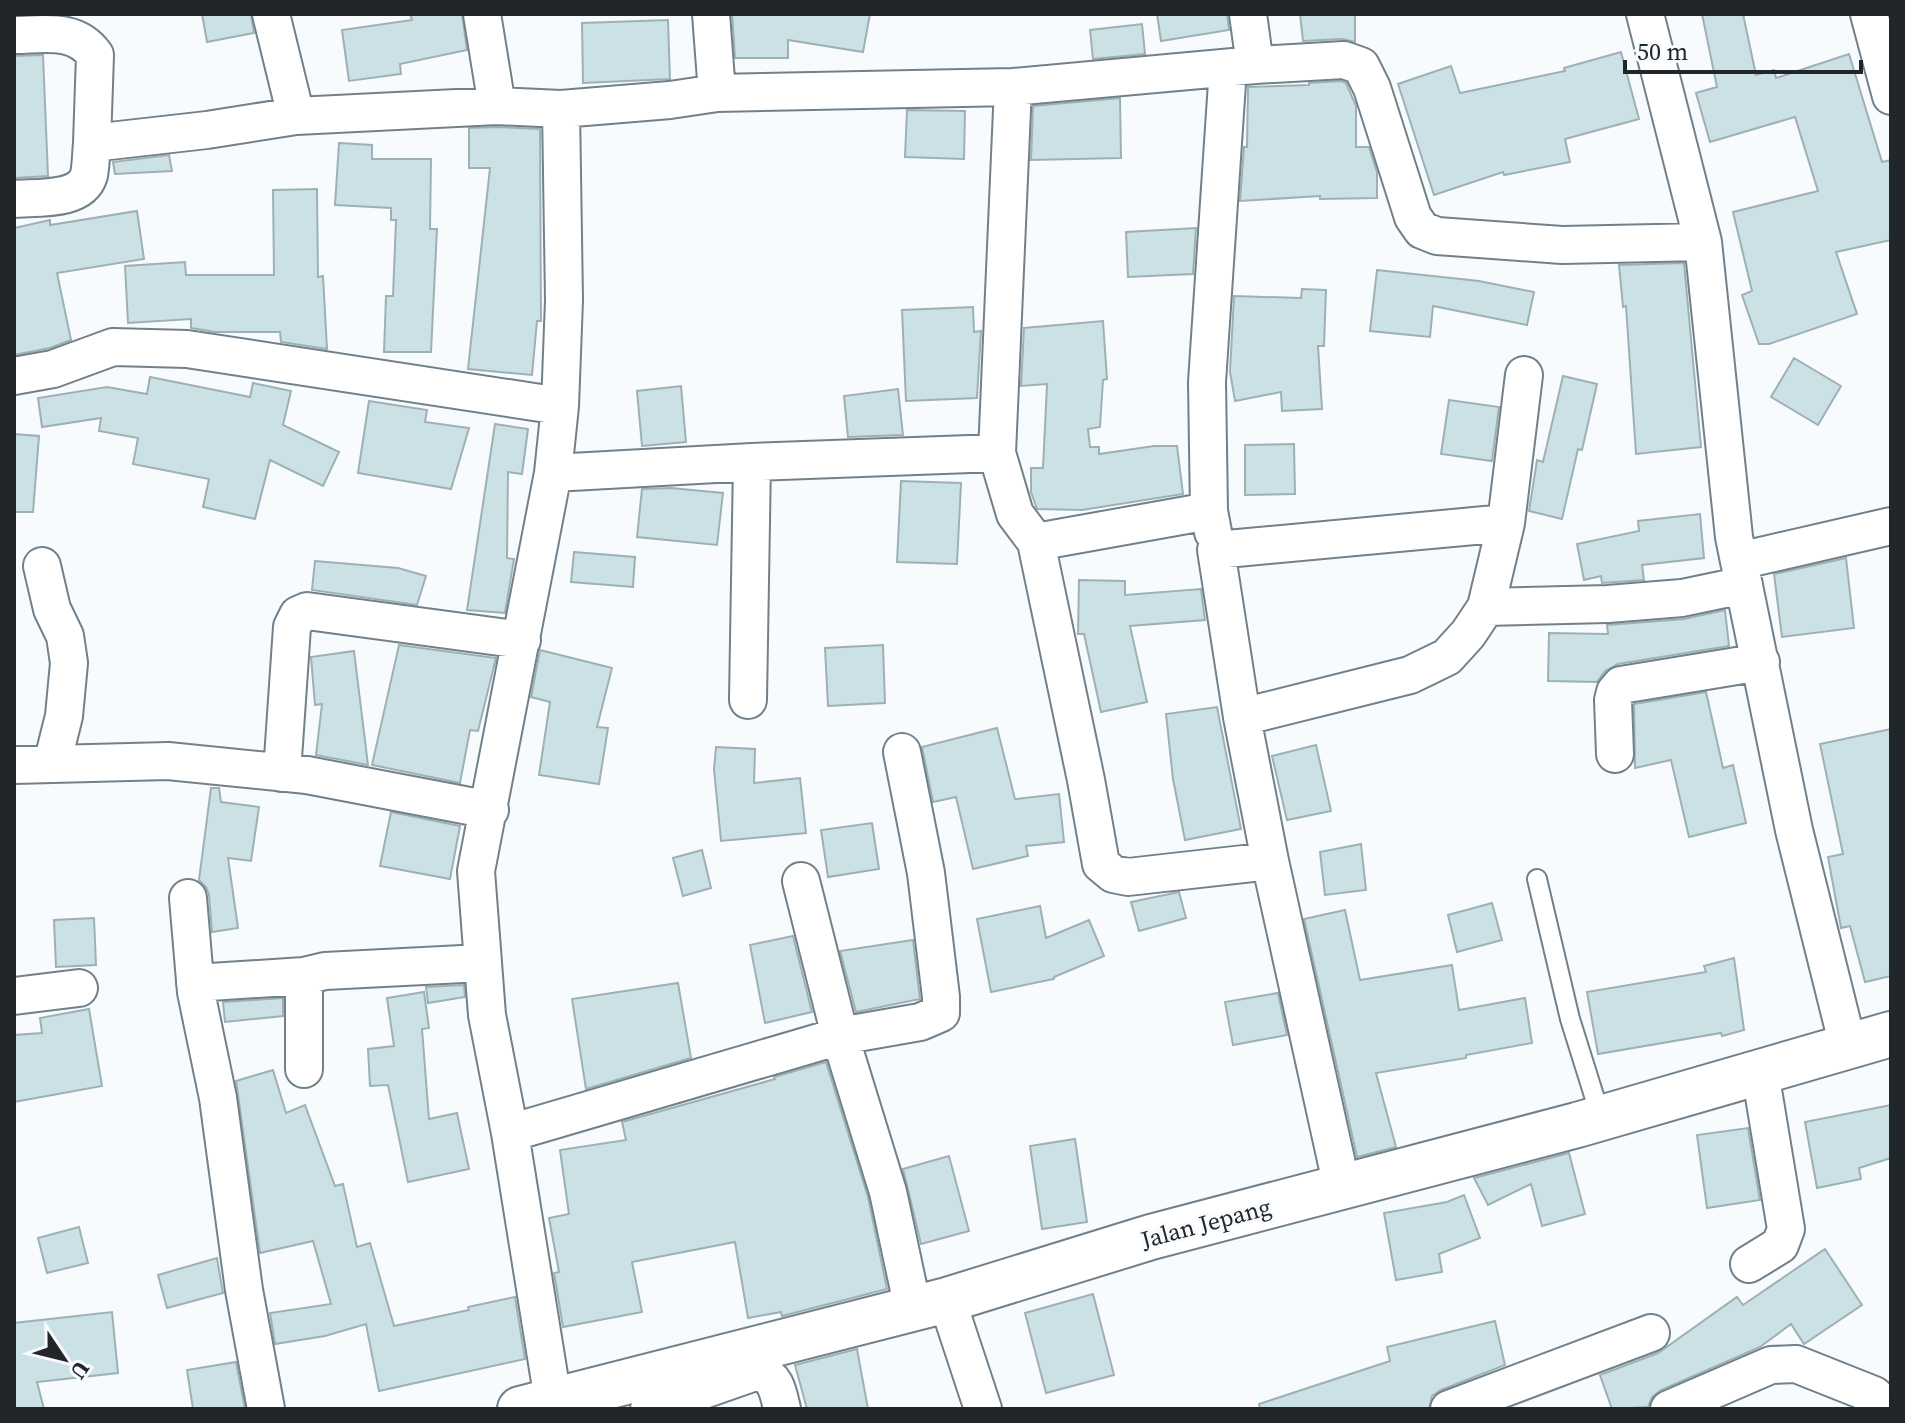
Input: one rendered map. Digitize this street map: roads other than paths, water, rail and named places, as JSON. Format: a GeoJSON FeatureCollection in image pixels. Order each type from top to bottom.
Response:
{"type":"FeatureCollection","features":[{"type":"Feature","properties":{"kind":"street"},"geometry":{"type":"LineString","coordinates":[[271,14],[296,116]]}},
{"type":"Feature","properties":{"kind":"street"},"geometry":{"type":"LineString","coordinates":[[482,14],[497,106]]}},
{"type":"Feature","properties":{"kind":"street"},"geometry":{"type":"LineString","coordinates":[[711,14],[717,93]]}},
{"type":"Feature","properties":{"kind":"street"},"geometry":{"type":"LineString","coordinates":[[1248,14],[1207,382],[1209,511],[1242,717],[1270,861],[1342,1187]]}},
{"type":"Feature","properties":{"kind":"street"},"geometry":{"type":"LineString","coordinates":[[1645,14],[1703,242],[1734,537],[1741,573],[1794,830],[1848,1046]]}},
{"type":"Feature","properties":{"kind":"street"},"geometry":{"type":"LineString","coordinates":[[1869,14],[1891,96]]}},
{"type":"Feature","properties":{"kind":"street"},"geometry":{"type":"LineString","coordinates":[[14,35],[66,35],[86,43],[95,55],[92,143],[89,175],[84,186],[71,194],[14,199]]}},
{"type":"Feature","properties":{"kind":"street"},"geometry":{"type":"LineString","coordinates":[[92,143],[296,116],[497,106],[561,109],[717,93],[1013,87],[1344,60],[1361,66],[1372,88],[1413,217],[1422,230],[1437,236],[1562,245],[1703,242]]}},
{"type":"Feature","properties":{"kind":"street"},"geometry":{"type":"LineString","coordinates":[[1013,87],[997,453],[1015,514],[1036,542],[1101,864],[1113,874],[1128,877],[1270,861]]}},
{"type":"Feature","properties":{"kind":"street"},"geometry":{"type":"LineString","coordinates":[[536,1404],[510,1133],[487,1015],[476,871],[553,473],[560,406],[564,300],[561,109]]}},
{"type":"Feature","properties":{"kind":"street"},"geometry":{"type":"LineString","coordinates":[[14,376],[53,369],[113,347],[187,349],[560,406]]}},
{"type":"Feature","properties":{"kind":"street"},"geometry":{"type":"LineString","coordinates":[[1242,717],[1410,675],[1447,657],[1468,634],[1486,607],[1506,523],[1524,375]]}},
{"type":"Feature","properties":{"kind":"street"},"geometry":{"type":"LineString","coordinates":[[553,473],[997,453]]}},
{"type":"Feature","properties":{"kind":"street"},"geometry":{"type":"LineString","coordinates":[[748,700],[752,462]]}},
{"type":"Feature","properties":{"kind":"street"},"geometry":{"type":"LineString","coordinates":[[1036,542],[1209,511]]}},
{"type":"Feature","properties":{"kind":"street"},"geometry":{"type":"LineString","coordinates":[[1216,550],[1506,523]]}},
{"type":"Feature","properties":{"kind":"street"},"geometry":{"type":"LineString","coordinates":[[1486,607],[1608,604],[1682,598],[1741,573],[1891,526]]}},
{"type":"Feature","properties":{"kind":"street"},"geometry":{"type":"LineString","coordinates":[[42,566],[52,609],[65,636],[69,663],[64,716],[52,764]]}},
{"type":"Feature","properties":{"kind":"street"},"geometry":{"type":"LineString","coordinates":[[282,773],[292,627],[298,615],[307,611],[522,640]]}},
{"type":"Feature","properties":{"kind":"street"},"geometry":{"type":"LineString","coordinates":[[1615,754],[1613,700],[1621,685],[1761,662]]}},
{"type":"Feature","properties":{"kind":"street"},"geometry":{"type":"LineString","coordinates":[[510,1133],[840,1036],[920,1022],[941,1013],[926,873],[902,752]]}},
{"type":"Feature","properties":{"kind":"street"},"geometry":{"type":"LineString","coordinates":[[14,765],[168,761],[282,773],[490,810]]}},
{"type":"Feature","properties":{"kind":"street"},"geometry":{"type":"LineString","coordinates":[[801,881],[840,1036],[888,1192],[930,1305],[983,1409]]}},
{"type":"Feature","properties":{"kind":"street"},"geometry":{"type":"LineString","coordinates":[[188,898],[195,983],[218,1098],[244,1290],[266,1409]]}},
{"type":"Feature","properties":{"kind":"street"},"geometry":{"type":"LineString","coordinates":[[195,983],[304,976],[325,971],[482,963]]}},
{"type":"Feature","properties":{"kind":"street"},"geometry":{"type":"LineString","coordinates":[[304,976],[304,1069]]}},
{"type":"Feature","properties":{"kind":"street"},"geometry":{"type":"LineString","coordinates":[[14,996],[79,988]]}},
{"type":"Feature","properties":{"kind":"street","name":"Jalan Jepang"},"geometry":{"type":"LineString","coordinates":[[536,1404],[930,1305],[1151,1237],[1601,1118],[1891,1034]]}},
{"type":"Feature","properties":{"kind":"street"},"geometry":{"type":"LineString","coordinates":[[1749,1264],[1780,1245],[1786,1229],[1760,1072]]}},
{"type":"Feature","properties":{"kind":"street"},"geometry":{"type":"LineString","coordinates":[[1449,1409],[1651,1333]]}},
{"type":"Feature","properties":{"kind":"street"},"geometry":{"type":"LineString","coordinates":[[1669,1409],[1771,1365],[1796,1364],[1874,1395],[1888,1409]]}},
{"type":"Feature","properties":{"kind":"street"},"geometry":{"type":"LineString","coordinates":[[649,1409],[758,1371],[769,1374],[777,1387],[782,1409]]}},
{"type":"Feature","properties":{"kind":"lane"},"geometry":{"type":"LineString","coordinates":[[1537,879],[1570,1019],[1601,1118]]}}]}
